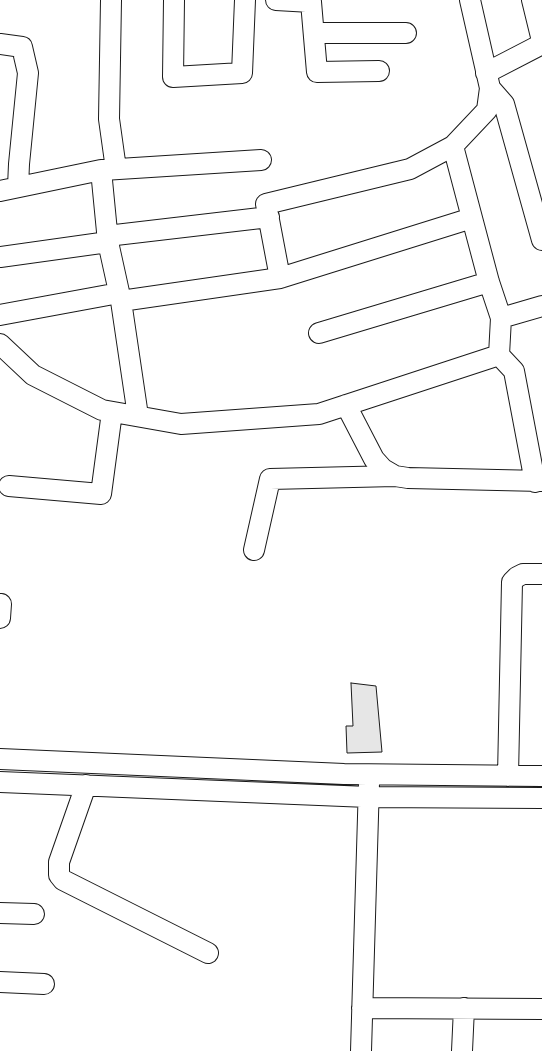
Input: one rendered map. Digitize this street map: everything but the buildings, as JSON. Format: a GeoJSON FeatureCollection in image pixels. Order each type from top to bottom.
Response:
{"type":"FeatureCollection","features":[{"type":"Feature","properties":{"kind":"street"},"geometry":{"type":"LineString","coordinates":[[111,0],[107,239],[120,297],[138,416]]}},
{"type":"Feature","properties":{"kind":"street"},"geometry":{"type":"LineString","coordinates":[[174,0],[173,78],[242,73],[245,0]]}},
{"type":"Feature","properties":{"kind":"street"},"geometry":{"type":"LineString","coordinates":[[276,0],[311,2],[318,72],[379,71]]}},
{"type":"Feature","properties":{"kind":"street"},"geometry":{"type":"LineString","coordinates":[[280,278],[266,204],[410,169],[453,146],[487,110],[488,80],[470,0]]}},
{"type":"Feature","properties":{"kind":"street"},"geometry":{"type":"LineString","coordinates":[[488,80],[542,42],[532,0]]}},
{"type":"Feature","properties":{"kind":"street"},"geometry":{"type":"LineString","coordinates":[[314,33],[406,33]]}},
{"type":"Feature","properties":{"kind":"street"},"geometry":{"type":"LineString","coordinates":[[0,44],[22,48],[28,73],[9,189],[109,170],[261,160]]}},
{"type":"Feature","properties":{"kind":"street"},"geometry":{"type":"LineString","coordinates":[[488,80],[504,104],[542,240]]}},
{"type":"Feature","properties":{"kind":"street"},"geometry":{"type":"LineString","coordinates":[[254,550],[270,479],[395,476],[539,482],[514,371],[499,355],[501,318],[489,282],[453,146]]}},
{"type":"Feature","properties":{"kind":"street"},"geometry":{"type":"LineString","coordinates":[[0,257],[107,239],[269,217]]}},
{"type":"Feature","properties":{"kind":"street"},"geometry":{"type":"LineString","coordinates":[[0,316],[120,297],[280,278],[472,218]]}},
{"type":"Feature","properties":{"kind":"street"},"geometry":{"type":"LineString","coordinates":[[319,333],[489,282]]}},
{"type":"Feature","properties":{"kind":"street"},"geometry":{"type":"LineString","coordinates":[[501,318],[542,306]]}},
{"type":"Feature","properties":{"kind":"street"},"geometry":{"type":"LineString","coordinates":[[0,344],[8,359],[33,375],[102,410],[181,424],[319,414],[499,355]]}},
{"type":"Feature","properties":{"kind":"street"},"geometry":{"type":"LineString","coordinates":[[346,405],[374,459],[383,469],[395,476]]}},
{"type":"Feature","properties":{"kind":"street"},"geometry":{"type":"LineString","coordinates":[[9,486],[101,494],[112,412]]}},
{"type":"Feature","properties":{"kind":"street"},"geometry":{"type":"LineString","coordinates":[[508,776],[512,582],[517,576],[523,574],[542,574]]}},
{"type":"Feature","properties":{"kind":"street"},"geometry":{"type":"LineString","coordinates":[[0,759],[369,775],[542,776]]}},
{"type":"Feature","properties":{"kind":"street"},"geometry":{"type":"LineString","coordinates":[[361,1051],[369,775]]}},
{"type":"Feature","properties":{"kind":"street"},"geometry":{"type":"LineString","coordinates":[[0,782],[86,784],[368,797],[542,798]]}},
{"type":"Feature","properties":{"kind":"street"},"geometry":{"type":"LineString","coordinates":[[86,784],[59,862],[59,875],[63,880],[208,953]]}},
{"type":"Feature","properties":{"kind":"street"},"geometry":{"type":"LineString","coordinates":[[0,913],[34,914]]}},
{"type":"Feature","properties":{"kind":"street"},"geometry":{"type":"LineString","coordinates":[[0,982],[44,984]]}},
{"type":"Feature","properties":{"kind":"street"},"geometry":{"type":"LineString","coordinates":[[362,1008],[542,1009]]}},
{"type":"Feature","properties":{"kind":"street"},"geometry":{"type":"LineString","coordinates":[[462,1051],[464,1008]]}}]}
